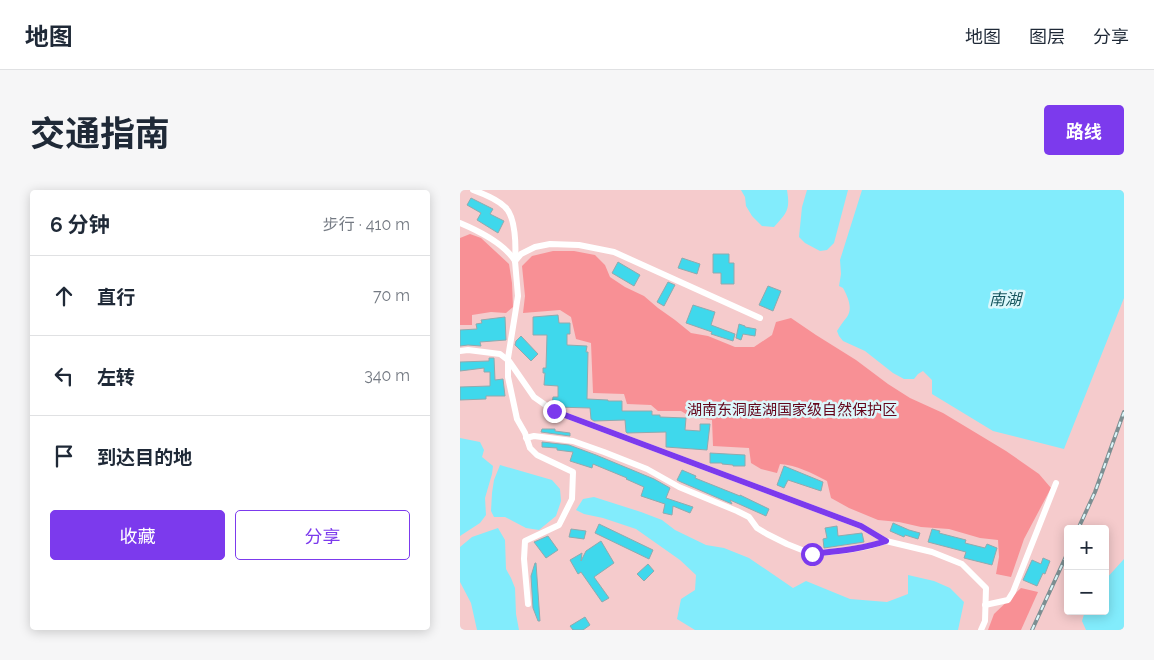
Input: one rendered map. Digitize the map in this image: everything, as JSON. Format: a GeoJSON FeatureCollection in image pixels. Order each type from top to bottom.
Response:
{"type":"FeatureCollection","features":[{"type":"Feature","properties":{"kind":"street"},"geometry":{"type":"LineString","coordinates":[[473,190],[490,197],[506,207],[512,221],[516,244],[515,261],[518,296],[508,358],[508,377],[517,419],[530,448],[537,455],[573,472],[572,499],[559,525],[525,541],[524,559],[528,604]]}},
{"type":"Feature","properties":{"kind":"street"},"geometry":{"type":"LineString","coordinates":[[460,223],[479,230],[511,254],[515,261]]}},
{"type":"Feature","properties":{"kind":"street"},"geometry":{"type":"LineString","coordinates":[[515,261],[521,254],[535,247],[550,244],[578,245],[614,252],[760,318]]}},
{"type":"Feature","properties":{"kind":"street"},"geometry":{"type":"LineString","coordinates":[[460,351],[468,350],[500,354],[509,361],[534,397],[554,411],[861,526],[886,541],[932,552],[962,564],[986,588],[985,621],[981,630]]}},
{"type":"Feature","properties":{"kind":"street"},"geometry":{"type":"LineString","coordinates":[[526,438],[534,436],[573,440],[646,469],[679,487],[737,510],[749,517],[758,528],[767,534],[812,554],[855,549],[886,541]]}},
{"type":"Feature","properties":{"kind":"street"},"geometry":{"type":"LineString","coordinates":[[985,605],[1008,600],[1013,592],[1020,570],[1056,483]]}},
{"type":"Feature","properties":{"kind":"green space","name":"湖南东洞庭湖国家级自然保护区"},"geometry":{"type":"Polygon","coordinates":[[[460,190],[1124,190],[1124,630],[460,630],[460,190]]]}},
{"type":"Feature","properties":{"kind":"green space"},"geometry":{"type":"Polygon","coordinates":[[[470,234],[481,238],[509,264],[513,307],[506,313],[491,312],[472,315],[472,325],[460,325],[460,238],[470,234]]]}},
{"type":"Feature","properties":{"kind":"green space"},"geometry":{"type":"Polygon","coordinates":[[[553,251],[574,251],[595,255],[605,265],[610,277],[644,296],[691,333],[708,336],[735,347],[754,347],[772,335],[776,322],[791,318],[910,398],[943,413],[1006,451],[1039,474],[1051,488],[1024,539],[1011,577],[996,574],[999,557],[998,540],[980,538],[949,529],[921,527],[878,520],[831,498],[827,481],[810,472],[780,464],[777,473],[761,469],[751,463],[749,448],[713,446],[712,420],[691,417],[681,411],[658,411],[651,405],[627,404],[624,394],[593,393],[591,343],[576,339],[571,317],[560,310],[523,313],[525,296],[522,266],[532,256],[553,251]]]}},
{"type":"Feature","properties":{"kind":"green space"},"geometry":{"type":"Polygon","coordinates":[[[1021,588],[1038,592],[1021,630],[988,630],[994,614],[1021,588]]]}},
{"type":"Feature","properties":{"kind":"water"},"geometry":{"type":"Polygon","coordinates":[[[741,190],[787,190],[787,210],[774,227],[762,226],[752,216],[746,206],[745,197],[741,190]]]}},
{"type":"Feature","properties":{"kind":"water"},"geometry":{"type":"Polygon","coordinates":[[[807,190],[848,190],[834,243],[827,250],[820,251],[805,243],[799,237],[802,207],[807,190]]]}},
{"type":"Feature","properties":{"kind":"water","name":"南湖"},"geometry":{"type":"Polygon","coordinates":[[[862,190],[1124,190],[1124,298],[1064,449],[993,431],[932,394],[932,380],[923,371],[914,379],[904,379],[893,373],[865,351],[843,341],[839,336],[837,331],[850,310],[845,291],[839,286],[841,274],[840,260],[862,190]]]}},
{"type":"Feature","properties":{"kind":"water"},"geometry":{"type":"Polygon","coordinates":[[[460,438],[480,442],[484,450],[482,457],[493,466],[485,498],[486,515],[480,523],[460,536],[460,438]]]}},
{"type":"Feature","properties":{"kind":"water"},"geometry":{"type":"Polygon","coordinates":[[[500,465],[552,480],[560,489],[561,501],[556,516],[539,530],[526,528],[505,517],[494,517],[491,511],[492,493],[494,480],[500,465]]]}},
{"type":"Feature","properties":{"kind":"water"},"geometry":{"type":"Polygon","coordinates":[[[594,497],[662,520],[675,530],[706,545],[724,548],[749,558],[793,588],[806,581],[850,599],[887,602],[908,594],[908,575],[934,581],[950,588],[964,602],[958,630],[695,630],[677,619],[681,599],[695,590],[696,575],[680,560],[636,529],[576,510],[583,499],[594,497]]]}},
{"type":"Feature","properties":{"kind":"water"},"geometry":{"type":"Polygon","coordinates":[[[498,528],[505,540],[506,569],[515,588],[519,630],[477,630],[471,603],[460,582],[460,547],[472,537],[498,528]]]}},
{"type":"Feature","properties":{"kind":"water"},"geometry":{"type":"Polygon","coordinates":[[[1124,559],[1124,630],[1086,630],[1082,621],[1084,615],[1109,615],[1109,576],[1124,559]]]}},
{"type":"Feature","properties":{"kind":"building"},"geometry":{"type":"Polygon","coordinates":[[[471,198],[493,209],[490,214],[504,221],[498,233],[477,220],[481,213],[467,205],[471,198]]]}},
{"type":"Feature","properties":{"kind":"building"},"geometry":{"type":"Polygon","coordinates":[[[713,254],[729,254],[729,263],[734,263],[734,284],[721,284],[721,273],[713,273],[713,254]]]}},
{"type":"Feature","properties":{"kind":"building"},"geometry":{"type":"Polygon","coordinates":[[[682,258],[700,264],[697,274],[678,268],[682,258]]]}},
{"type":"Feature","properties":{"kind":"building"},"geometry":{"type":"Polygon","coordinates":[[[618,262],[640,275],[634,286],[612,273],[618,262]]]}},
{"type":"Feature","properties":{"kind":"building"},"geometry":{"type":"Polygon","coordinates":[[[668,282],[675,285],[664,306],[657,302],[668,282]]]}},
{"type":"Feature","properties":{"kind":"building"},"geometry":{"type":"Polygon","coordinates":[[[768,286],[781,291],[773,311],[759,305],[768,286]]]}},
{"type":"Feature","properties":{"kind":"building"},"geometry":{"type":"Polygon","coordinates":[[[693,305],[715,312],[711,325],[735,334],[733,341],[686,323],[693,305]]]}},
{"type":"Feature","properties":{"kind":"building"},"geometry":{"type":"Polygon","coordinates":[[[558,315],[559,323],[570,323],[567,345],[587,346],[587,399],[622,401],[622,411],[652,411],[652,415],[660,415],[660,417],[686,418],[685,430],[700,431],[700,424],[710,424],[707,450],[666,447],[666,432],[627,433],[625,420],[594,421],[591,419],[590,408],[556,407],[552,404],[553,397],[558,397],[558,386],[544,385],[545,373],[543,373],[543,368],[546,368],[547,335],[533,335],[533,317],[558,315]]]}},
{"type":"Feature","properties":{"kind":"building"},"geometry":{"type":"Polygon","coordinates":[[[505,317],[506,340],[480,342],[481,346],[460,346],[460,330],[477,329],[476,324],[482,323],[481,320],[505,317]]]}},
{"type":"Feature","properties":{"kind":"building"},"geometry":{"type":"Polygon","coordinates":[[[739,324],[756,329],[755,336],[743,334],[741,340],[736,338],[739,324]]]}},
{"type":"Feature","properties":{"kind":"building"},"geometry":{"type":"Polygon","coordinates":[[[521,336],[538,354],[531,361],[515,345],[521,336]]]}},
{"type":"Feature","properties":{"kind":"building"},"geometry":{"type":"Polygon","coordinates":[[[489,358],[494,358],[495,380],[503,379],[505,396],[486,396],[486,399],[460,400],[460,387],[490,386],[490,372],[484,372],[484,368],[460,371],[460,362],[489,361],[489,358]]]}},
{"type":"Feature","properties":{"kind":"building"},"geometry":{"type":"Polygon","coordinates":[[[542,429],[555,429],[555,431],[570,433],[570,436],[541,432],[542,429]]]}},
{"type":"Feature","properties":{"kind":"building"},"geometry":{"type":"Polygon","coordinates":[[[542,442],[569,445],[654,479],[670,488],[666,498],[693,507],[690,513],[673,506],[672,515],[663,513],[665,504],[641,496],[644,487],[593,464],[592,468],[570,461],[573,452],[542,447],[542,442]]]}},
{"type":"Feature","properties":{"kind":"building"},"geometry":{"type":"Polygon","coordinates":[[[710,453],[745,455],[745,466],[710,463],[710,453]]]}},
{"type":"Feature","properties":{"kind":"building"},"geometry":{"type":"Polygon","coordinates":[[[784,466],[823,482],[821,491],[788,480],[784,488],[777,485],[784,466]]]}},
{"type":"Feature","properties":{"kind":"building"},"geometry":{"type":"Polygon","coordinates":[[[682,470],[696,476],[695,478],[740,495],[769,509],[766,516],[730,500],[732,504],[677,480],[682,470]]]}},
{"type":"Feature","properties":{"kind":"building"},"geometry":{"type":"Polygon","coordinates":[[[893,523],[920,533],[918,539],[905,535],[904,537],[890,531],[893,523]]]}},
{"type":"Feature","properties":{"kind":"building"},"geometry":{"type":"Polygon","coordinates":[[[599,524],[653,550],[649,559],[595,533],[599,524]]]}},
{"type":"Feature","properties":{"kind":"building"},"geometry":{"type":"Polygon","coordinates":[[[837,526],[838,536],[862,533],[864,542],[824,548],[823,539],[827,538],[825,528],[837,526]]]}},
{"type":"Feature","properties":{"kind":"building"},"geometry":{"type":"Polygon","coordinates":[[[571,529],[586,531],[584,539],[569,537],[571,529]]]}},
{"type":"Feature","properties":{"kind":"building"},"geometry":{"type":"Polygon","coordinates":[[[932,529],[940,531],[939,533],[966,540],[965,543],[985,548],[987,544],[997,548],[992,565],[964,558],[966,552],[928,542],[932,529]]]}},
{"type":"Feature","properties":{"kind":"building"},"geometry":{"type":"Polygon","coordinates":[[[548,536],[558,550],[546,558],[534,542],[548,536]]]}},
{"type":"Feature","properties":{"kind":"building"},"geometry":{"type":"Polygon","coordinates":[[[601,541],[614,563],[594,577],[609,598],[602,602],[581,572],[578,574],[570,560],[582,553],[581,561],[586,551],[601,541]]]}},
{"type":"Feature","properties":{"kind":"building"},"geometry":{"type":"Polygon","coordinates":[[[1043,558],[1050,561],[1045,574],[1043,573],[1037,586],[1023,580],[1032,560],[1041,564],[1043,558]]]}},
{"type":"Feature","properties":{"kind":"building"},"geometry":{"type":"Polygon","coordinates":[[[535,563],[540,621],[538,621],[533,608],[531,576],[535,563]]]}},
{"type":"Feature","properties":{"kind":"building"},"geometry":{"type":"Polygon","coordinates":[[[648,564],[654,571],[644,581],[637,574],[648,564]]]}},
{"type":"Feature","properties":{"kind":"building"},"geometry":{"type":"Polygon","coordinates":[[[585,617],[590,625],[583,630],[573,630],[570,626],[585,617]]]}},
{"type":"Feature","properties":{"kind":"railway"},"geometry":{"type":"LineString","coordinates":[[1080,525],[1095,492],[1124,412]]}},
{"type":"Feature","properties":{"kind":"railway"},"geometry":{"type":"LineString","coordinates":[[1032,630],[1064,561]]}},
{"type":"Feature","properties":{"kind":"route"},"geometry":{"type":"LineString","coordinates":[[554,411],[861,526],[886,541],[848,550],[812,554]]}}]}
